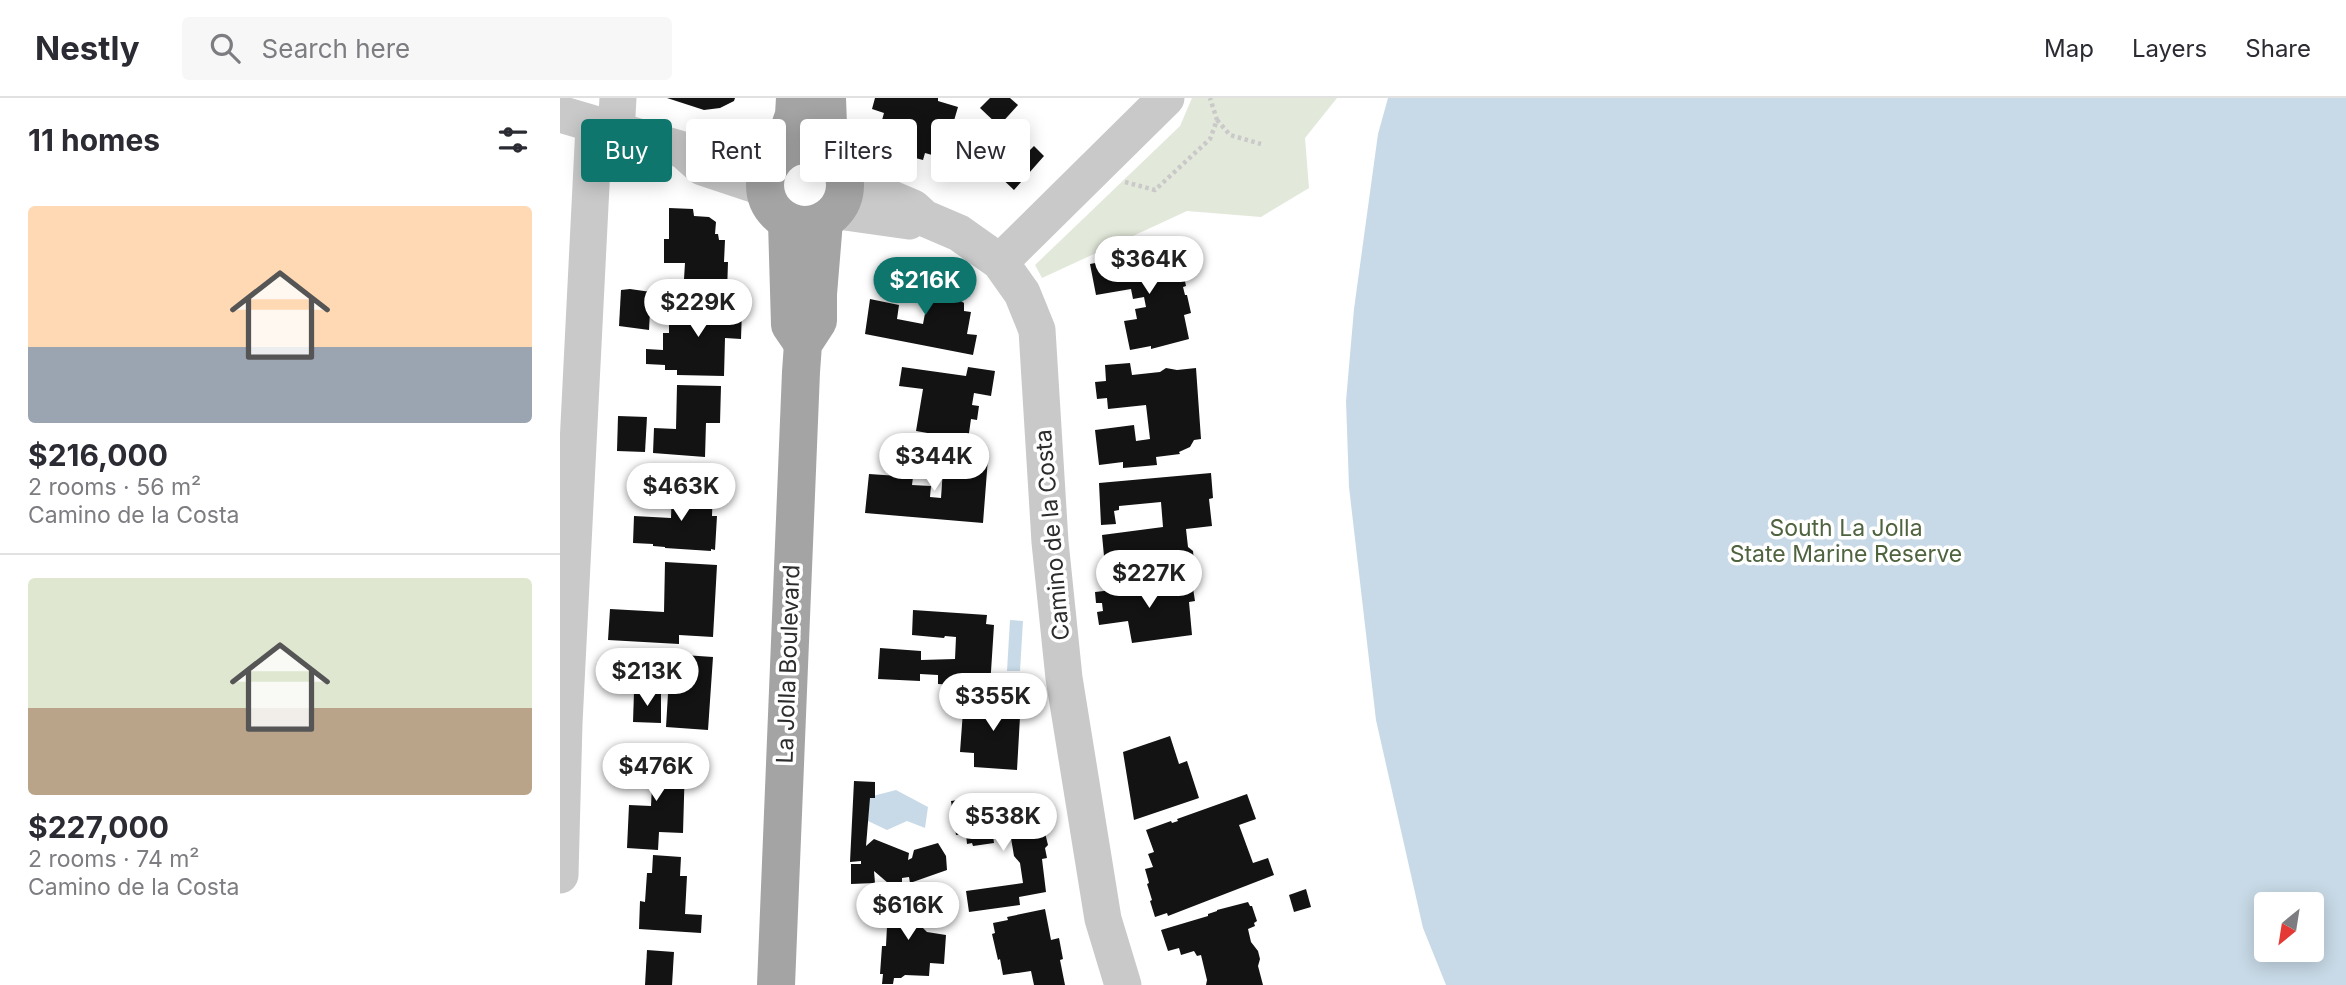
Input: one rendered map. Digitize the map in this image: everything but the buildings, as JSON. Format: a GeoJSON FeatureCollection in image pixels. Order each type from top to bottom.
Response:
{"type":"FeatureCollection","features":[{"type":"Feature","properties":{"kind":"main road"},"geometry":{"type":"LineString","coordinates":[[786,135],[794,115],[795,98]]}},
{"type":"Feature","properties":{"kind":"main road","name":"La Jolla Boulevard"},"geometry":{"type":"LineString","coordinates":[[776,985],[784,737],[803,344],[818,321],[818,294],[834,191],[827,98]]}},
{"type":"Feature","properties":{"kind":"main road"},"geometry":{"type":"LineString","coordinates":[[771,182],[768,202],[776,214],[787,222],[800,226],[814,225],[834,191],[818,147],[793,147],[786,154]]}},
{"type":"Feature","properties":{"kind":"main road","name":"La Jolla Boulevard"},"geometry":{"type":"LineString","coordinates":[[787,222],[790,325],[803,344]]}},
{"type":"Feature","properties":{"kind":"street"},"geometry":{"type":"LineString","coordinates":[[1000,262],[1166,98]]}},
{"type":"Feature","properties":{"kind":"street"},"geometry":{"type":"LineString","coordinates":[[560,114],[609,118],[682,150],[686,149]]}},
{"type":"Feature","properties":{"kind":"street"},"geometry":{"type":"LineString","coordinates":[[560,876],[565,723],[609,118]]}},
{"type":"Feature","properties":{"kind":"street","name":"Camino de la Costa"},"geometry":{"type":"LineString","coordinates":[[834,191],[910,221],[924,218],[959,233],[1000,262],[1022,293],[1037,330],[1051,541],[1064,677],[1103,919],[1123,985]]}},
{"type":"Feature","properties":{"kind":"path"},"geometry":{"type":"LineString","coordinates":[[1210,98],[1217,120],[1230,135],[1261,144]]}},
{"type":"Feature","properties":{"kind":"path"},"geometry":{"type":"LineString","coordinates":[[1115,179],[1155,190],[1210,139],[1217,120]]}},
{"type":"Feature","properties":{"kind":"shaded area"},"geometry":{"type":"Polygon","coordinates":[[[1192,98],[1337,98],[1305,138],[1309,188],[1261,217],[1187,211],[1042,278],[1035,265],[1180,126],[1192,98]]]}},
{"type":"Feature","properties":{"kind":"water","name":"South La Jolla State Marine Reserve"},"geometry":{"type":"Polygon","coordinates":[[[1388,98],[2346,98],[2346,985],[1446,985],[1423,928],[1376,720],[1349,487],[1346,401],[1354,309],[1378,134],[1388,98]]]}},
{"type":"Feature","properties":{"kind":"water"},"geometry":{"type":"Polygon","coordinates":[[[1010,620],[1023,621],[1020,671],[1007,671],[1010,620]]]}},
{"type":"Feature","properties":{"kind":"water"},"geometry":{"type":"Polygon","coordinates":[[[896,790],[928,807],[925,828],[907,821],[887,830],[868,821],[869,797],[896,790]]]}}]}
